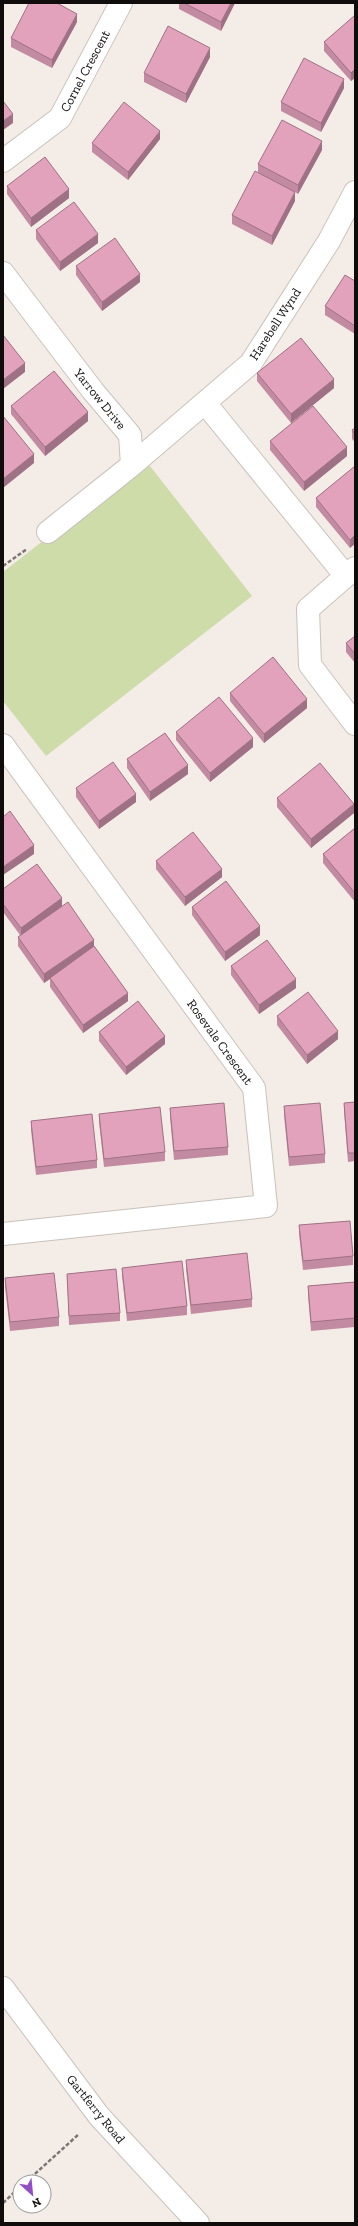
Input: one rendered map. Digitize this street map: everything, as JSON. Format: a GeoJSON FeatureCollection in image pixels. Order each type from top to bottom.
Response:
{"type":"FeatureCollection","features":[{"type":"Feature","properties":{"kind":"street","name":"Cornel Crescent"},"geometry":{"type":"LineString","coordinates":[[3,161],[60,118],[122,3]]}},
{"type":"Feature","properties":{"kind":"street","name":"Harebell Wynd"},"geometry":{"type":"LineString","coordinates":[[132,465],[251,363],[329,241],[355,192]]}},
{"type":"Feature","properties":{"kind":"street","name":"Yarrow Drive"},"geometry":{"type":"LineString","coordinates":[[3,273],[93,391],[130,435],[132,465]]}},
{"type":"Feature","properties":{"kind":"street"},"geometry":{"type":"LineString","coordinates":[[205,403],[350,572],[308,609],[310,665],[355,724]]}},
{"type":"Feature","properties":{"kind":"street"},"geometry":{"type":"LineString","coordinates":[[48,532],[132,465]]}},
{"type":"Feature","properties":{"kind":"street","name":"Rosevale Crescent"},"geometry":{"type":"LineString","coordinates":[[3,745],[254,1088],[266,1206],[3,1234]]}},
{"type":"Feature","properties":{"kind":"street","name":"Gartferry Road"},"geometry":{"type":"LineString","coordinates":[[3,1988],[99,2116],[198,2223]]}},
{"type":"Feature","properties":{"kind":"path"},"geometry":{"type":"LineString","coordinates":[[35,2174],[99,2116]]}},
{"type":"Feature","properties":{"kind":"path"},"geometry":{"type":"LineString","coordinates":[[3,2203],[12,2195]]}},
{"type":"Feature","properties":{"kind":"green space"},"geometry":{"type":"Polygon","coordinates":[[[146,461],[252,596],[46,756],[3,701],[3,572],[146,461]]]}},
{"type":"Feature","properties":{"kind":"building"},"geometry":{"type":"Polygon","coordinates":[[[29,3],[57,3],[77,14],[52,60],[11,38],[29,3]]]}},
{"type":"Feature","properties":{"kind":"building"},"geometry":{"type":"Polygon","coordinates":[[[184,3],[231,3],[221,22],[184,3]]]}},
{"type":"Feature","properties":{"kind":"building"},"geometry":{"type":"Polygon","coordinates":[[[354,16],[355,69],[351,73],[324,42],[354,16]]]}},
{"type":"Feature","properties":{"kind":"building"},"geometry":{"type":"Polygon","coordinates":[[[168,26],[210,48],[186,94],[144,73],[168,26]]]}},
{"type":"Feature","properties":{"kind":"building"},"geometry":{"type":"Polygon","coordinates":[[[304,58],[344,79],[321,123],[281,102],[304,58]]]}},
{"type":"Feature","properties":{"kind":"building"},"geometry":{"type":"Polygon","coordinates":[[[3,101],[13,114],[3,121],[3,101]]]}},
{"type":"Feature","properties":{"kind":"building"},"geometry":{"type":"Polygon","coordinates":[[[124,102],[160,131],[128,172],[92,143],[124,102]]]}},
{"type":"Feature","properties":{"kind":"building"},"geometry":{"type":"Polygon","coordinates":[[[282,120],[322,141],[298,185],[258,164],[282,120]]]}},
{"type":"Feature","properties":{"kind":"building"},"geometry":{"type":"Polygon","coordinates":[[[45,157],[69,189],[31,218],[7,186],[45,157]]]}},
{"type":"Feature","properties":{"kind":"building"},"geometry":{"type":"Polygon","coordinates":[[[255,171],[295,192],[272,236],[232,215],[255,171]]]}},
{"type":"Feature","properties":{"kind":"building"},"geometry":{"type":"Polygon","coordinates":[[[74,202],[98,234],[60,262],[36,230],[74,202]]]}},
{"type":"Feature","properties":{"kind":"building"},"geometry":{"type":"Polygon","coordinates":[[[115,238],[140,274],[102,302],[76,266],[115,238]]]}},
{"type":"Feature","properties":{"kind":"building"},"geometry":{"type":"Polygon","coordinates":[[[345,275],[355,281],[355,326],[325,306],[345,275]]]}},
{"type":"Feature","properties":{"kind":"building"},"geometry":{"type":"Polygon","coordinates":[[[3,335],[25,363],[3,380],[3,335]]]}},
{"type":"Feature","properties":{"kind":"building"},"geometry":{"type":"Polygon","coordinates":[[[301,338],[334,379],[291,414],[257,373],[301,338]]]}},
{"type":"Feature","properties":{"kind":"building"},"geometry":{"type":"Polygon","coordinates":[[[54,371],[88,412],[45,447],[11,406],[54,371]]]}},
{"type":"Feature","properties":{"kind":"building"},"geometry":{"type":"Polygon","coordinates":[[[313,406],[347,447],[304,482],[270,441],[313,406]]]}},
{"type":"Feature","properties":{"kind":"building"},"geometry":{"type":"Polygon","coordinates":[[[3,416],[34,454],[3,479],[3,416]]]}},
{"type":"Feature","properties":{"kind":"building"},"geometry":{"type":"Polygon","coordinates":[[[355,466],[355,535],[350,540],[316,498],[355,466]]]}},
{"type":"Feature","properties":{"kind":"building"},"geometry":{"type":"Polygon","coordinates":[[[355,636],[355,654],[346,643],[355,636]]]}},
{"type":"Feature","properties":{"kind":"building"},"geometry":{"type":"Polygon","coordinates":[[[273,657],[307,699],[264,734],[230,693],[273,657]]]}},
{"type":"Feature","properties":{"kind":"building"},"geometry":{"type":"Polygon","coordinates":[[[219,697],[253,738],[210,773],[176,732],[219,697]]]}},
{"type":"Feature","properties":{"kind":"building"},"geometry":{"type":"Polygon","coordinates":[[[165,733],[188,765],[150,792],[127,759],[165,733]]]}},
{"type":"Feature","properties":{"kind":"building"},"geometry":{"type":"Polygon","coordinates":[[[113,762],[136,794],[99,821],[76,788],[113,762]]]}},
{"type":"Feature","properties":{"kind":"building"},"geometry":{"type":"Polygon","coordinates":[[[320,763],[354,804],[311,839],[277,798],[320,763]]]}},
{"type":"Feature","properties":{"kind":"building"},"geometry":{"type":"Polygon","coordinates":[[[10,811],[34,845],[3,867],[3,817],[10,811]]]}},
{"type":"Feature","properties":{"kind":"building"},"geometry":{"type":"Polygon","coordinates":[[[355,828],[355,893],[323,854],[355,828]]]}},
{"type":"Feature","properties":{"kind":"building"},"geometry":{"type":"Polygon","coordinates":[[[193,832],[222,869],[185,897],[156,861],[193,832]]]}},
{"type":"Feature","properties":{"kind":"building"},"geometry":{"type":"Polygon","coordinates":[[[37,864],[62,898],[21,928],[3,904],[3,889],[37,864]]]}},
{"type":"Feature","properties":{"kind":"building"},"geometry":{"type":"Polygon","coordinates":[[[226,881],[260,926],[225,952],[192,907],[226,881]]]}},
{"type":"Feature","properties":{"kind":"building"},"geometry":{"type":"Polygon","coordinates":[[[68,902],[94,940],[44,974],[18,937],[68,902]]]}},
{"type":"Feature","properties":{"kind":"building"},"geometry":{"type":"Polygon","coordinates":[[[267,940],[296,979],[259,1005],[231,966],[267,940]]]}},
{"type":"Feature","properties":{"kind":"building"},"geometry":{"type":"Polygon","coordinates":[[[94,946],[128,993],[83,1025],[50,978],[94,946]]]}},
{"type":"Feature","properties":{"kind":"building"},"geometry":{"type":"Polygon","coordinates":[[[308,992],[338,1031],[307,1055],[277,1016],[308,992]]]}},
{"type":"Feature","properties":{"kind":"building"},"geometry":{"type":"Polygon","coordinates":[[[138,1001],[165,1036],[126,1067],[99,1032],[138,1001]]]}},
{"type":"Feature","properties":{"kind":"building"},"geometry":{"type":"Polygon","coordinates":[[[355,1102],[355,1153],[348,1153],[344,1103],[355,1102]]]}},
{"type":"Feature","properties":{"kind":"building"},"geometry":{"type":"Polygon","coordinates":[[[224,1103],[228,1147],[174,1151],[170,1108],[224,1103]]]}},
{"type":"Feature","properties":{"kind":"building"},"geometry":{"type":"Polygon","coordinates":[[[320,1103],[325,1154],[289,1157],[284,1106],[320,1103]]]}},
{"type":"Feature","properties":{"kind":"building"},"geometry":{"type":"Polygon","coordinates":[[[160,1107],[165,1152],[104,1159],[99,1114],[160,1107]]]}},
{"type":"Feature","properties":{"kind":"building"},"geometry":{"type":"Polygon","coordinates":[[[92,1114],[97,1160],[36,1167],[31,1121],[92,1114]]]}},
{"type":"Feature","properties":{"kind":"building"},"geometry":{"type":"Polygon","coordinates":[[[350,1221],[353,1256],[303,1261],[299,1225],[350,1221]]]}},
{"type":"Feature","properties":{"kind":"building"},"geometry":{"type":"Polygon","coordinates":[[[247,1253],[252,1299],[191,1305],[186,1260],[247,1253]]]}},
{"type":"Feature","properties":{"kind":"building"},"geometry":{"type":"Polygon","coordinates":[[[182,1261],[187,1306],[127,1313],[122,1268],[182,1261]]]}},
{"type":"Feature","properties":{"kind":"building"},"geometry":{"type":"Polygon","coordinates":[[[116,1269],[120,1313],[69,1316],[67,1274],[116,1269]]]}},
{"type":"Feature","properties":{"kind":"building"},"geometry":{"type":"Polygon","coordinates":[[[54,1273],[59,1317],[10,1322],[5,1278],[54,1273]]]}},
{"type":"Feature","properties":{"kind":"building"},"geometry":{"type":"Polygon","coordinates":[[[355,1282],[355,1318],[311,1322],[308,1286],[355,1282]]]}}]}
